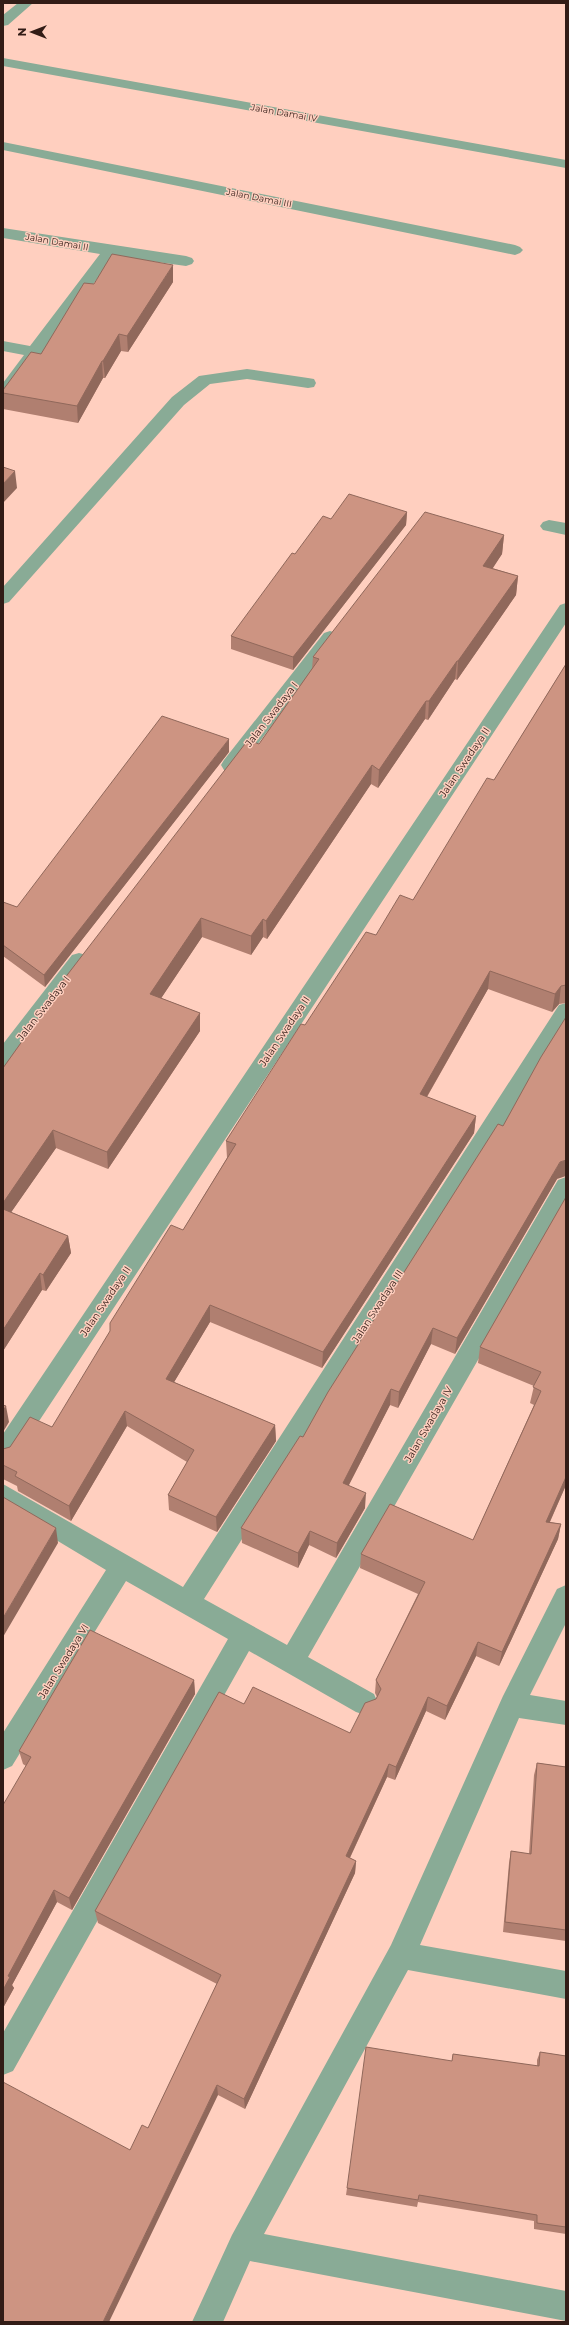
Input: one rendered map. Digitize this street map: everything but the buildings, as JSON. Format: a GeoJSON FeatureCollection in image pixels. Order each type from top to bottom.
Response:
{"type":"FeatureCollection","features":[{"type":"Feature","properties":{"kind":"street"},"geometry":{"type":"LineString","coordinates":[[3,22],[26,3]]}},
{"type":"Feature","properties":{"kind":"street","name":"Jalan Damai IV"},"geometry":{"type":"LineString","coordinates":[[3,62],[566,164]]}},
{"type":"Feature","properties":{"kind":"street","name":"Jalan Damai III"},"geometry":{"type":"LineString","coordinates":[[3,146],[515,250]]}},
{"type":"Feature","properties":{"kind":"street","name":"Jalan Damai II"},"geometry":{"type":"LineString","coordinates":[[3,234],[110,252],[186,261]]}},
{"type":"Feature","properties":{"kind":"street"},"geometry":{"type":"LineString","coordinates":[[3,394],[110,252]]}},
{"type":"Feature","properties":{"kind":"street"},"geometry":{"type":"LineString","coordinates":[[3,346],[34,352]]}},
{"type":"Feature","properties":{"kind":"street"},"geometry":{"type":"LineString","coordinates":[[3,598],[122,466],[178,401],[204,380],[247,374],[308,383]]}},
{"type":"Feature","properties":{"kind":"street"},"geometry":{"type":"LineString","coordinates":[[549,526],[566,529]]}},
{"type":"Feature","properties":{"kind":"street","name":"Jalan Swadaya II"},"geometry":{"type":"LineString","coordinates":[[3,1454],[566,609]]}},
{"type":"Feature","properties":{"kind":"street","name":"Jalan Swadaya I"},"geometry":{"type":"LineString","coordinates":[[222,777],[344,620]]}},
{"type":"Feature","properties":{"kind":"street","name":"Jalan Swadaya I"},"geometry":{"type":"LineString","coordinates":[[3,1060],[91,947]]}},
{"type":"Feature","properties":{"kind":"street","name":"Jalan Swadaya III"},"geometry":{"type":"LineString","coordinates":[[188,1602],[566,1011]]}},
{"type":"Feature","properties":{"kind":"street","name":"Jalan Swadaya IV"},"geometry":{"type":"LineString","coordinates":[[291,1662],[566,1186]]}},
{"type":"Feature","properties":{"kind":"street"},"geometry":{"type":"LineString","coordinates":[[3,1495],[122,1566],[365,1703]]}},
{"type":"Feature","properties":{"kind":"street","name":"Jalan Swadaya VI"},"geometry":{"type":"LineString","coordinates":[[3,1756],[122,1566]]}},
{"type":"Feature","properties":{"kind":"street"},"geometry":{"type":"LineString","coordinates":[[206,2322],[242,2245],[401,1955],[512,1705],[566,1597]]}},
{"type":"Feature","properties":{"kind":"street"},"geometry":{"type":"LineString","coordinates":[[3,2061],[244,1634]]}},
{"type":"Feature","properties":{"kind":"street"},"geometry":{"type":"LineString","coordinates":[[512,1705],[566,1713]]}},
{"type":"Feature","properties":{"kind":"street"},"geometry":{"type":"LineString","coordinates":[[401,1955],[566,1985]]}},
{"type":"Feature","properties":{"kind":"street"},"geometry":{"type":"LineString","coordinates":[[242,2245],[566,2306]]}}]}
